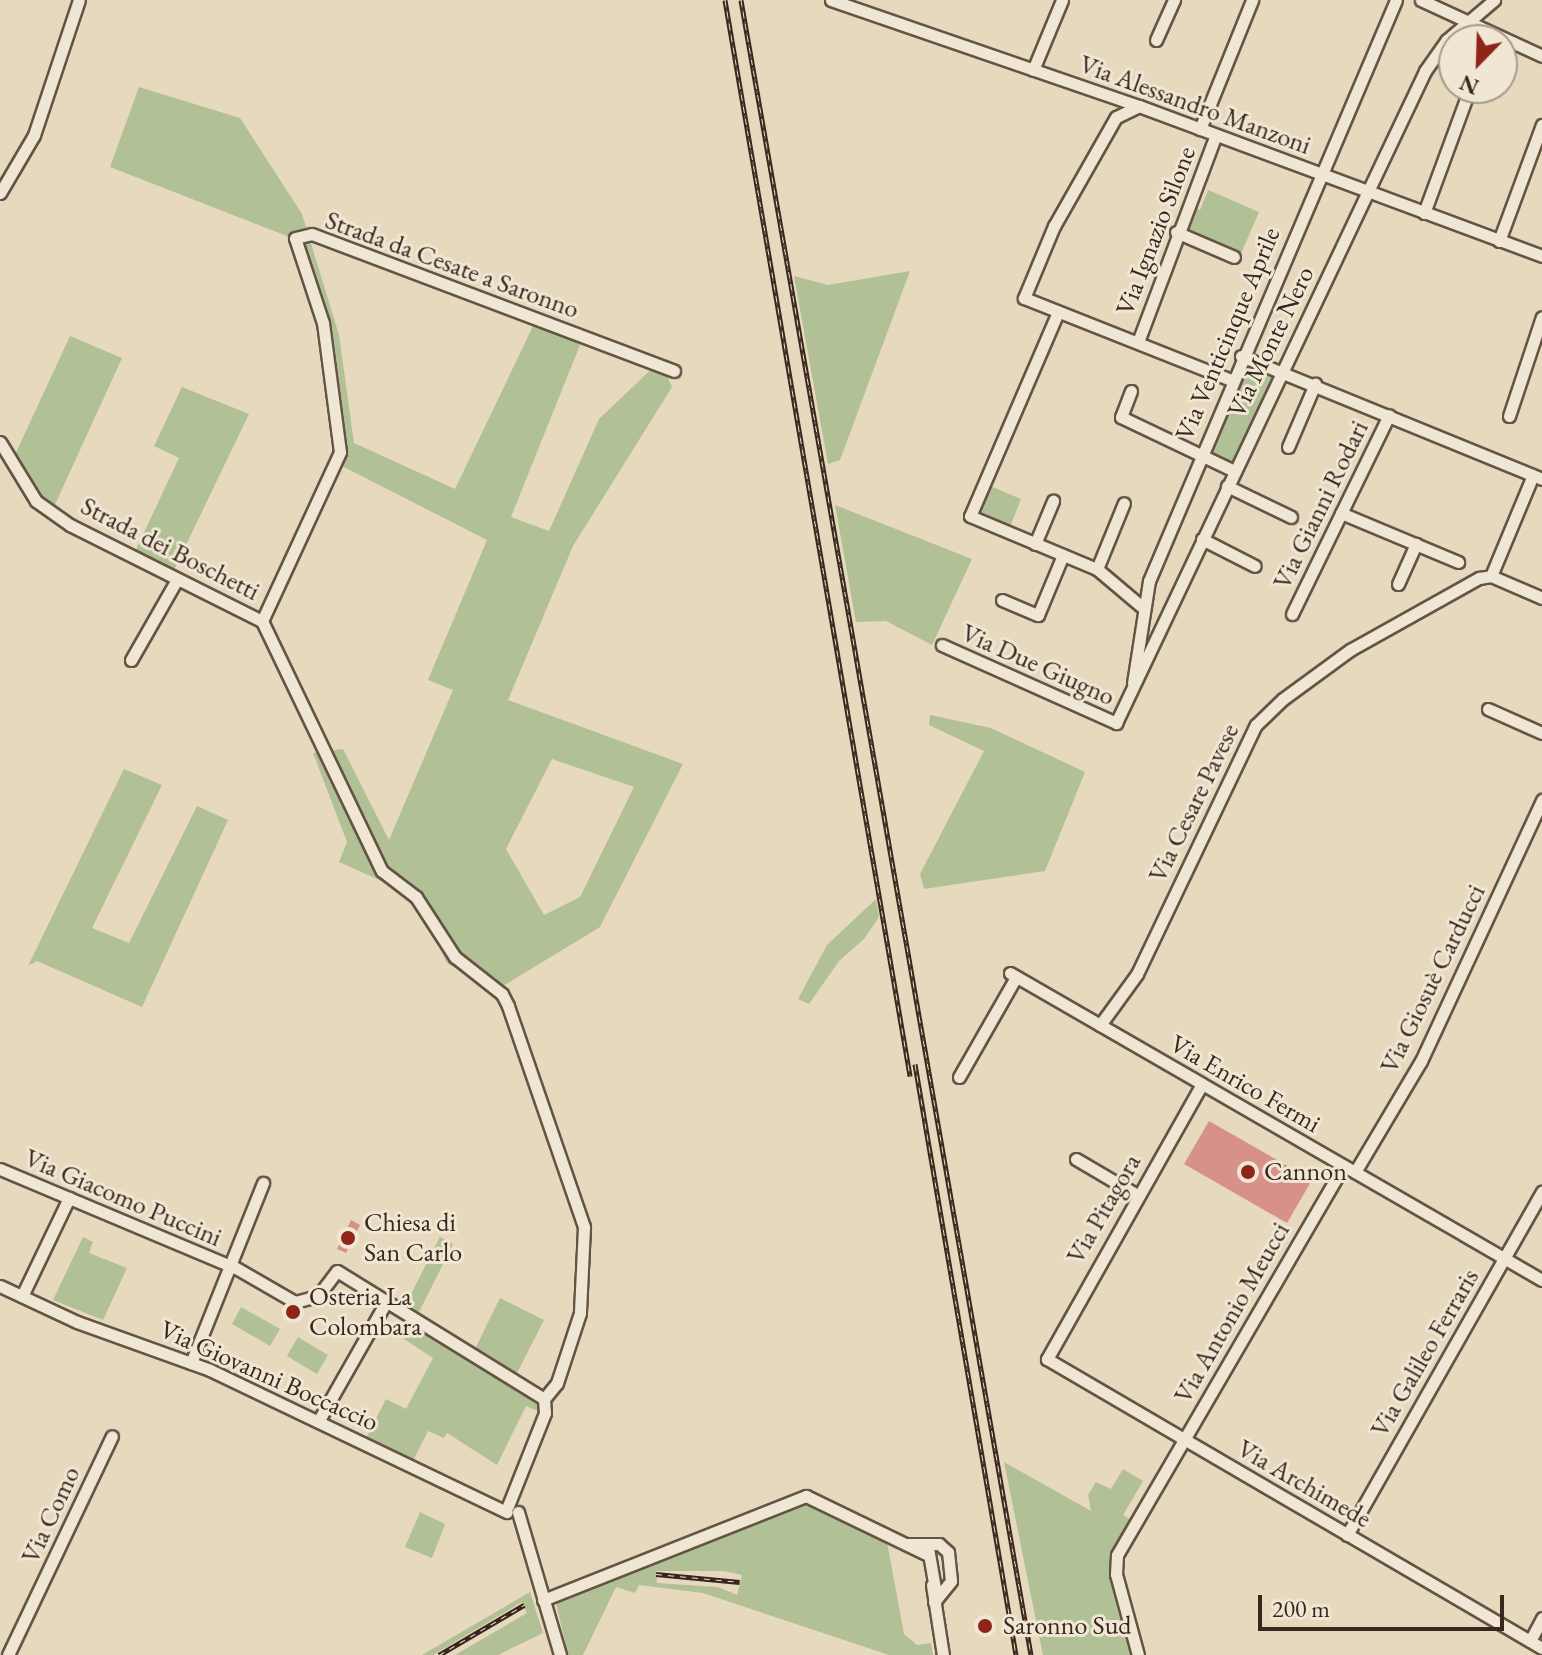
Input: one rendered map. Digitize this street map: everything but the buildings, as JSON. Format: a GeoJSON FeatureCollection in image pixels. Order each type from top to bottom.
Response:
{"type":"FeatureCollection","features":[{"type":"Feature","properties":{"kind":"street"},"geometry":{"type":"LineString","coordinates":[[0,193],[34,135],[79,0]]}},
{"type":"Feature","properties":{"kind":"street","name":"Via Alessandro Manzoni"},"geometry":{"type":"LineString","coordinates":[[831,0],[1139,106],[1542,256]]}},
{"type":"Feature","properties":{"kind":"street"},"geometry":{"type":"LineString","coordinates":[[1033,70],[1062,0]]}},
{"type":"Feature","properties":{"kind":"street"},"geometry":{"type":"LineString","coordinates":[[1156,40],[1174,0]]}},
{"type":"Feature","properties":{"kind":"street"},"geometry":{"type":"LineString","coordinates":[[1200,129],[1252,0]]}},
{"type":"Feature","properties":{"kind":"street","name":"Via Venticinque Aprile"},"geometry":{"type":"LineString","coordinates":[[1131,695],[1141,606],[1241,356],[1396,0]]}},
{"type":"Feature","properties":{"kind":"street"},"geometry":{"type":"LineString","coordinates":[[1421,0],[1469,23]]}},
{"type":"Feature","properties":{"kind":"street","name":"Via Monte Nero"},"geometry":{"type":"LineString","coordinates":[[1116,723],[1425,71],[1447,40],[1494,0]]}},
{"type":"Feature","properties":{"kind":"street"},"geometry":{"type":"LineString","coordinates":[[1518,47],[1542,56]]}},
{"type":"Feature","properties":{"kind":"street"},"geometry":{"type":"LineString","coordinates":[[1424,213],[1464,104]]}},
{"type":"Feature","properties":{"kind":"street"},"geometry":{"type":"LineString","coordinates":[[1139,106],[1116,117],[1054,226],[1024,298],[1231,380]]}},
{"type":"Feature","properties":{"kind":"street"},"geometry":{"type":"LineString","coordinates":[[1499,241],[1542,125]]}},
{"type":"Feature","properties":{"kind":"street","name":"Via Ignazio Silone"},"geometry":{"type":"LineString","coordinates":[[1138,342],[1176,232],[1216,135]]}},
{"type":"Feature","properties":{"kind":"street"},"geometry":{"type":"LineString","coordinates":[[1176,232],[1234,257]]}},
{"type":"Feature","properties":{"kind":"street","name":"Strada da Cesate a Saronno"},"geometry":{"type":"LineString","coordinates":[[262,621],[340,452],[323,323],[295,238],[312,234],[674,371]]}},
{"type":"Feature","properties":{"kind":"street"},"geometry":{"type":"LineString","coordinates":[[1058,312],[970,516],[1097,569],[1141,606]]}},
{"type":"Feature","properties":{"kind":"street"},"geometry":{"type":"LineString","coordinates":[[1509,416],[1542,317]]}},
{"type":"Feature","properties":{"kind":"street"},"geometry":{"type":"LineString","coordinates":[[1241,356],[1538,477],[1491,576],[1542,598]]}},
{"type":"Feature","properties":{"kind":"street"},"geometry":{"type":"LineString","coordinates":[[1288,447],[1315,384]]}},
{"type":"Feature","properties":{"kind":"street"},"geometry":{"type":"LineString","coordinates":[[1131,391],[1121,417],[1234,471]]}},
{"type":"Feature","properties":{"kind":"street","name":"Via Gianni Rodari"},"geometry":{"type":"LineString","coordinates":[[1292,614],[1389,415]]}},
{"type":"Feature","properties":{"kind":"street","name":"Strada dei Boschetti"},"geometry":{"type":"LineString","coordinates":[[0,442],[36,501],[93,539],[262,621]]}},
{"type":"Feature","properties":{"kind":"street"},"geometry":{"type":"LineString","coordinates":[[1227,486],[1291,517]]}},
{"type":"Feature","properties":{"kind":"street"},"geometry":{"type":"LineString","coordinates":[[1035,544],[1053,501]]}},
{"type":"Feature","properties":{"kind":"street"},"geometry":{"type":"LineString","coordinates":[[1097,569],[1124,503]]}},
{"type":"Feature","properties":{"kind":"street"},"geometry":{"type":"LineString","coordinates":[[1341,513],[1458,562]]}},
{"type":"Feature","properties":{"kind":"street"},"geometry":{"type":"LineString","coordinates":[[1202,539],[1255,566]]}},
{"type":"Feature","properties":{"kind":"street"},"geometry":{"type":"LineString","coordinates":[[1398,584],[1416,544]]}},
{"type":"Feature","properties":{"kind":"street"},"geometry":{"type":"LineString","coordinates":[[1002,600],[1038,615],[1063,555]]}},
{"type":"Feature","properties":{"kind":"street","name":"Via Cesare Pavese"},"geometry":{"type":"LineString","coordinates":[[1100,1025],[1137,974],[1256,725],[1350,650],[1491,576]]}},
{"type":"Feature","properties":{"kind":"street"},"geometry":{"type":"LineString","coordinates":[[131,660],[176,581]]}},
{"type":"Feature","properties":{"kind":"street"},"geometry":{"type":"LineString","coordinates":[[262,621],[382,871],[416,897],[455,957],[505,999],[581,1215],[580,1313],[557,1383],[544,1399],[545,1413],[509,1510],[521,1533],[560,1655]]}},
{"type":"Feature","properties":{"kind":"street","name":"Via Due Giugno"},"geometry":{"type":"LineString","coordinates":[[942,645],[1108,725],[1116,723]]}},
{"type":"Feature","properties":{"kind":"street"},"geometry":{"type":"LineString","coordinates":[[1488,709],[1542,733]]}},
{"type":"Feature","properties":{"kind":"street","name":"Via Giosuè Carducci"},"geometry":{"type":"LineString","coordinates":[[1355,1172],[1421,1061],[1542,800]]}},
{"type":"Feature","properties":{"kind":"street","name":"Via Enrico Fermi"},"geometry":{"type":"LineString","coordinates":[[959,1077],[1013,975],[1542,1280]]}},
{"type":"Feature","properties":{"kind":"street","name":"Via Pitagora"},"geometry":{"type":"LineString","coordinates":[[1046,1356],[1202,1084]]}},
{"type":"Feature","properties":{"kind":"street"},"geometry":{"type":"LineString","coordinates":[[1076,1159],[1137,1195]]}},
{"type":"Feature","properties":{"kind":"street","name":"Via Antonio Meucci"},"geometry":{"type":"LineString","coordinates":[[1138,1655],[1116,1560],[1343,1166]]}},
{"type":"Feature","properties":{"kind":"street","name":"Via Giacomo Puccini"},"geometry":{"type":"LineString","coordinates":[[0,1169],[228,1267],[295,1302],[318,1296],[335,1271],[386,1302]]}},
{"type":"Feature","properties":{"kind":"street"},"geometry":{"type":"LineString","coordinates":[[191,1363],[263,1183]]}},
{"type":"Feature","properties":{"kind":"street","name":"Via Galileo Ferraris"},"geometry":{"type":"LineString","coordinates":[[1347,1535],[1542,1192]]}},
{"type":"Feature","properties":{"kind":"street"},"geometry":{"type":"LineString","coordinates":[[22,1296],[69,1198]]}},
{"type":"Feature","properties":{"kind":"street","name":"Via Giovanni Boccaccio"},"geometry":{"type":"LineString","coordinates":[[0,1286],[191,1363],[509,1510]]}},
{"type":"Feature","properties":{"kind":"street"},"geometry":{"type":"LineString","coordinates":[[319,1420],[386,1302],[544,1399]]}},
{"type":"Feature","properties":{"kind":"street","name":"Via Archimede"},"geometry":{"type":"LineString","coordinates":[[1046,1356],[1542,1648]]}},
{"type":"Feature","properties":{"kind":"street","name":"Via Como"},"geometry":{"type":"LineString","coordinates":[[8,1655],[112,1436]]}},
{"type":"Feature","properties":{"kind":"street"},"geometry":{"type":"LineString","coordinates":[[543,1600],[806,1496],[926,1554],[938,1586],[934,1602],[943,1655]]}},
{"type":"Feature","properties":{"kind":"street"},"geometry":{"type":"LineString","coordinates":[[908,1544],[934,1543],[948,1552],[951,1578],[938,1586]]}},
{"type":"Feature","properties":{"kind":"street"},"geometry":{"type":"LineString","coordinates":[[926,1554],[934,1543]]}},
{"type":"Feature","properties":{"kind":"street"},"geometry":{"type":"LineString","coordinates":[[1530,1641],[1542,1618]]}},
{"type":"Feature","properties":{"kind":"green space"},"geometry":{"type":"Polygon","coordinates":[[[139,87],[240,118],[302,214],[339,335],[354,443],[455,489],[534,324],[582,340],[511,517],[549,531],[599,419],[660,361],[672,387],[573,546],[508,700],[683,764],[600,927],[495,991],[447,963],[423,913],[399,889],[339,862],[347,842],[313,753],[343,749],[389,840],[453,690],[428,680],[487,540],[338,464],[317,326],[287,236],[110,167],[139,87]],[[552,759],[506,849],[544,915],[580,897],[634,787],[552,759]]]}},
{"type":"Feature","properties":{"kind":"green space"},"geometry":{"type":"Polygon","coordinates":[[[1208,190],[1259,212],[1240,256],[1180,230],[1191,206],[1200,210],[1208,190]]]}},
{"type":"Feature","properties":{"kind":"green space"},"geometry":{"type":"Polygon","coordinates":[[[910,271],[840,460],[828,464],[794,276],[828,285],[910,271]]]}},
{"type":"Feature","properties":{"kind":"green space"},"geometry":{"type":"Polygon","coordinates":[[[70,336],[122,358],[53,509],[13,459],[70,336]]]}},
{"type":"Feature","properties":{"kind":"green space"},"geometry":{"type":"Polygon","coordinates":[[[1246,364],[1276,376],[1234,466],[1207,453],[1246,364]]]}},
{"type":"Feature","properties":{"kind":"green space"},"geometry":{"type":"Polygon","coordinates":[[[182,387],[249,414],[172,574],[133,556],[179,458],[154,446],[182,387]]]}},
{"type":"Feature","properties":{"kind":"green space"},"geometry":{"type":"Polygon","coordinates":[[[988,485],[1021,499],[1010,527],[976,513],[988,485]]]}},
{"type":"Feature","properties":{"kind":"green space"},"geometry":{"type":"Polygon","coordinates":[[[835,505],[972,559],[932,645],[886,621],[856,622],[835,505]]]}},
{"type":"Feature","properties":{"kind":"green space"},"geometry":{"type":"Polygon","coordinates":[[[930,715],[991,728],[1085,772],[1045,871],[924,889],[920,874],[984,751],[929,725],[930,715]]]}},
{"type":"Feature","properties":{"kind":"green space"},"geometry":{"type":"Polygon","coordinates":[[[124,769],[162,785],[92,928],[129,943],[197,806],[228,820],[142,1007],[37,961],[28,966],[124,769]]]}},
{"type":"Feature","properties":{"kind":"green space"},"geometry":{"type":"Polygon","coordinates":[[[876,899],[879,917],[864,939],[839,961],[809,1004],[798,999],[827,945],[876,899]]]}},
{"type":"Feature","properties":{"kind":"green space"},"geometry":{"type":"Polygon","coordinates":[[[83,1237],[93,1242],[89,1253],[127,1268],[103,1320],[53,1300],[83,1237]]]}},
{"type":"Feature","properties":{"kind":"green space"},"geometry":{"type":"Polygon","coordinates":[[[440,1237],[453,1244],[419,1312],[406,1304],[440,1237]]]}},
{"type":"Feature","properties":{"kind":"green space"},"geometry":{"type":"Polygon","coordinates":[[[500,1298],[544,1320],[516,1375],[475,1349],[500,1298]]]}},
{"type":"Feature","properties":{"kind":"green space"},"geometry":{"type":"Polygon","coordinates":[[[241,1307],[280,1329],[270,1346],[232,1324],[241,1307]]]}},
{"type":"Feature","properties":{"kind":"green space"},"geometry":{"type":"Polygon","coordinates":[[[408,1319],[539,1403],[540,1412],[526,1406],[497,1465],[447,1433],[444,1438],[428,1431],[413,1461],[366,1438],[386,1399],[406,1409],[433,1358],[398,1335],[408,1319]]]}},
{"type":"Feature","properties":{"kind":"green space"},"geometry":{"type":"Polygon","coordinates":[[[298,1337],[328,1355],[317,1374],[287,1356],[298,1337]]]}},
{"type":"Feature","properties":{"kind":"green space"},"geometry":{"type":"Polygon","coordinates":[[[1004,1462],[1091,1511],[1088,1495],[1096,1482],[1111,1489],[1123,1469],[1143,1481],[1123,1515],[1131,1520],[1109,1565],[1133,1655],[1043,1655],[1004,1462]]]}},
{"type":"Feature","properties":{"kind":"green space"},"geometry":{"type":"Polygon","coordinates":[[[810,1501],[887,1542],[904,1634],[917,1645],[931,1643],[933,1655],[889,1655],[703,1593],[639,1585],[635,1593],[616,1587],[583,1655],[568,1655],[556,1603],[810,1501]],[[656,1571],[657,1583],[718,1587],[737,1595],[742,1575],[724,1571],[656,1571]]]}},
{"type":"Feature","properties":{"kind":"green space"},"geometry":{"type":"Polygon","coordinates":[[[420,1512],[445,1524],[432,1558],[405,1547],[420,1512]]]}},
{"type":"Feature","properties":{"kind":"green space"},"geometry":{"type":"Polygon","coordinates":[[[530,1592],[543,1633],[498,1655],[455,1655],[527,1613],[522,1602],[433,1655],[422,1655],[530,1592]]]}},
{"type":"Feature","properties":{"kind":"railway"},"geometry":{"type":"LineString","coordinates":[[725,0],[910,1076]]}},
{"type":"Feature","properties":{"kind":"railway"},"geometry":{"type":"LineString","coordinates":[[741,0],[1031,1655]]}},
{"type":"Feature","properties":{"kind":"railway"},"geometry":{"type":"LineString","coordinates":[[915,1064],[1016,1655]]}},
{"type":"Feature","properties":{"kind":"railway"},"geometry":{"type":"LineString","coordinates":[[656,1574],[740,1582]]}},
{"type":"Feature","properties":{"kind":"railway"},"geometry":{"type":"LineString","coordinates":[[439,1655],[524,1605]]}},
{"type":"Feature","properties":{"kind":"place","name":"Cannon"},"geometry":{"type":"Point","coordinates":[1248,1172]}},
{"type":"Feature","properties":{"kind":"place","name":"Chiesa di San Carlo"},"geometry":{"type":"Point","coordinates":[348,1238]}},
{"type":"Feature","properties":{"kind":"place","name":"Osteria La Colombara"},"geometry":{"type":"Point","coordinates":[293,1312]}},
{"type":"Feature","properties":{"kind":"place","name":"Saronno Sud"},"geometry":{"type":"Point","coordinates":[985,1626]}}]}
